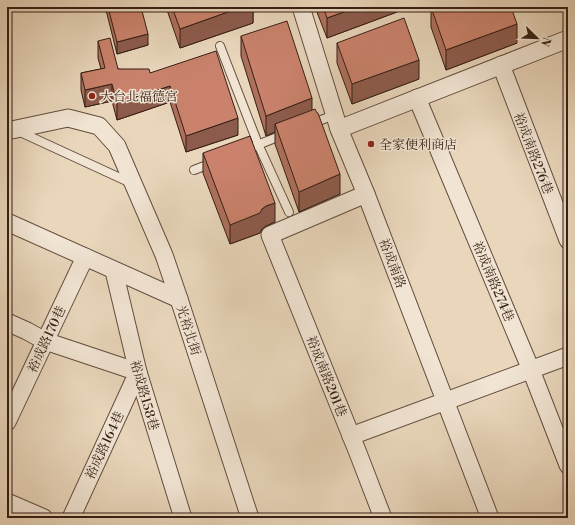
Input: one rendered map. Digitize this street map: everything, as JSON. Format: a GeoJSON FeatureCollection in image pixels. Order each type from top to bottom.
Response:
{"type":"FeatureCollection","features":[{"type":"Feature","properties":{"kind":"street","name":"裕成南路"},"geometry":{"type":"LineString","coordinates":[[301,7],[336,122],[366,194],[490,518]]}},
{"type":"Feature","properties":{"kind":"street"},"geometry":{"type":"LineString","coordinates":[[336,122],[417,98],[568,39]]}},
{"type":"Feature","properties":{"kind":"street","name":"裕成南路276巷"},"geometry":{"type":"LineString","coordinates":[[500,65],[568,240]]}},
{"type":"Feature","properties":{"kind":"street","name":"裕成南路274巷"},"geometry":{"type":"LineString","coordinates":[[417,98],[531,370],[568,465]]}},
{"type":"Feature","properties":{"kind":"street"},"geometry":{"type":"LineString","coordinates":[[10,130],[68,118],[99,126],[117,146],[164,255],[179,299]]}},
{"type":"Feature","properties":{"kind":"street","name":"裕成南路201巷"},"geometry":{"type":"LineString","coordinates":[[366,194],[270,235],[352,436],[383,518]]}},
{"type":"Feature","properties":{"kind":"street","name":"光裕北街"},"geometry":{"type":"LineString","coordinates":[[7,222],[179,299],[250,518]]}},
{"type":"Feature","properties":{"kind":"street","name":"裕成路170巷"},"geometry":{"type":"LineString","coordinates":[[8,416],[45,342],[84,257]]}},
{"type":"Feature","properties":{"kind":"street","name":"裕成路158巷"},"geometry":{"type":"LineString","coordinates":[[114,270],[138,372],[183,518]]}},
{"type":"Feature","properties":{"kind":"street"},"geometry":{"type":"LineString","coordinates":[[7,322],[27,331],[45,342],[138,372]]}},
{"type":"Feature","properties":{"kind":"street"},"geometry":{"type":"LineString","coordinates":[[352,436],[568,356]]}},
{"type":"Feature","properties":{"kind":"street","name":"裕成路164巷"},"geometry":{"type":"LineString","coordinates":[[71,518],[138,372]]}},
{"type":"Feature","properties":{"kind":"street"},"geometry":{"type":"LineString","coordinates":[[7,502],[44,518]]}},
{"type":"Feature","properties":{"kind":"lane"},"geometry":{"type":"LineString","coordinates":[[220,46],[258,144],[289,212]]}},
{"type":"Feature","properties":{"kind":"lane"},"geometry":{"type":"LineString","coordinates":[[306,126],[336,122]]}},
{"type":"Feature","properties":{"kind":"lane"},"geometry":{"type":"LineString","coordinates":[[10,130],[134,184]]}},
{"type":"Feature","properties":{"kind":"lane"},"geometry":{"type":"LineString","coordinates":[[244,150],[293,131]]}},
{"type":"Feature","properties":{"kind":"lane"},"geometry":{"type":"LineString","coordinates":[[194,170],[223,159]]}},
{"type":"Feature","properties":{"kind":"building"},"geometry":{"type":"Polygon","coordinates":[[[108,7],[141,7],[148,34],[117,42],[108,7]]]}},
{"type":"Feature","properties":{"kind":"building"},"geometry":{"type":"Polygon","coordinates":[[[172,7],[242,7],[180,29],[172,7]]]}},
{"type":"Feature","properties":{"kind":"building"},"geometry":{"type":"Polygon","coordinates":[[[323,7],[358,7],[327,18],[323,7]]]}},
{"type":"Feature","properties":{"kind":"building"},"geometry":{"type":"Polygon","coordinates":[[[431,7],[511,7],[517,24],[446,50],[431,7]]]}},
{"type":"Feature","properties":{"kind":"building"},"geometry":{"type":"Polygon","coordinates":[[[404,18],[419,60],[352,84],[337,43],[404,18]]]}},
{"type":"Feature","properties":{"kind":"building"},"geometry":{"type":"Polygon","coordinates":[[[287,21],[312,98],[266,116],[241,36],[287,21]]]}},
{"type":"Feature","properties":{"kind":"building"},"geometry":{"type":"Polygon","coordinates":[[[110,38],[118,69],[149,69],[150,73],[216,51],[238,118],[186,136],[170,86],[117,103],[112,84],[85,90],[81,73],[105,68],[98,41],[110,38]]]}},
{"type":"Feature","properties":{"kind":"building"},"geometry":{"type":"Polygon","coordinates":[[[315,109],[318,113],[340,174],[299,192],[275,124],[315,109]]]}},
{"type":"Feature","properties":{"kind":"building"},"geometry":{"type":"Polygon","coordinates":[[[250,136],[275,203],[266,206],[260,213],[230,225],[203,153],[250,136]]]}},
{"type":"Feature","properties":{"kind":"place","name":"大台北福德宮"},"geometry":{"type":"Point","coordinates":[92,96]}},
{"type":"Feature","properties":{"kind":"place","name":"全家便利商店"},"geometry":{"type":"Point","coordinates":[371,144]}}]}
